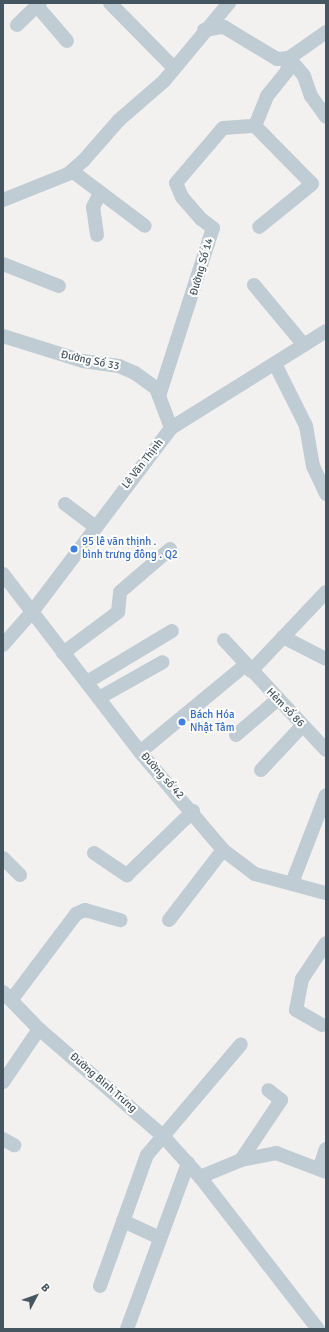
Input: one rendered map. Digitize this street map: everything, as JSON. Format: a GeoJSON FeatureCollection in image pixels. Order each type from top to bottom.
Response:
{"type":"FeatureCollection","features":[{"type":"Feature","properties":{"kind":"street"},"geometry":{"type":"LineString","coordinates":[[110,3],[174,68]]}},
{"type":"Feature","properties":{"kind":"street"},"geometry":{"type":"LineString","coordinates":[[3,200],[45,185],[72,171],[174,68],[204,30],[229,3]]}},
{"type":"Feature","properties":{"kind":"street"},"geometry":{"type":"LineString","coordinates":[[17,25],[34,5],[67,41]]}},
{"type":"Feature","properties":{"kind":"street"},"geometry":{"type":"LineString","coordinates":[[204,30],[224,27],[277,59],[289,58],[326,32]]}},
{"type":"Feature","properties":{"kind":"street"},"geometry":{"type":"LineString","coordinates":[[289,58],[304,76],[311,96],[326,117]]}},
{"type":"Feature","properties":{"kind":"street"},"geometry":{"type":"LineString","coordinates":[[259,227],[312,184],[255,126],[267,96],[287,71],[289,58]]}},
{"type":"Feature","properties":{"kind":"street","name":"Đường Số 14"},"geometry":{"type":"LineString","coordinates":[[159,396],[213,228],[201,219],[182,196],[176,183],[223,128],[255,126]]}},
{"type":"Feature","properties":{"kind":"street"},"geometry":{"type":"LineString","coordinates":[[72,171],[100,194],[145,226]]}},
{"type":"Feature","properties":{"kind":"street"},"geometry":{"type":"LineString","coordinates":[[97,235],[93,206],[100,194]]}},
{"type":"Feature","properties":{"kind":"street"},"geometry":{"type":"LineString","coordinates":[[3,264],[59,286]]}},
{"type":"Feature","properties":{"kind":"street"},"geometry":{"type":"LineString","coordinates":[[254,285],[304,345]]}},
{"type":"Feature","properties":{"kind":"street","name":"Lê Văn Thịnh"},"geometry":{"type":"LineString","coordinates":[[3,645],[32,612],[94,526],[171,428],[326,331]]}},
{"type":"Feature","properties":{"kind":"street","name":"Đường Số 33"},"geometry":{"type":"LineString","coordinates":[[3,336],[84,360],[119,366],[156,388],[171,428]]}},
{"type":"Feature","properties":{"kind":"street"},"geometry":{"type":"LineString","coordinates":[[275,364],[306,426],[313,466],[326,494]]}},
{"type":"Feature","properties":{"kind":"street"},"geometry":{"type":"LineString","coordinates":[[64,504],[94,526]]}},
{"type":"Feature","properties":{"kind":"street"},"geometry":{"type":"LineString","coordinates":[[63,652],[118,612],[120,592],[170,549]]}},
{"type":"Feature","properties":{"kind":"street","name":"Đường số 42"},"geometry":{"type":"LineString","coordinates":[[3,574],[140,752],[223,850],[255,874],[325,890]]}},
{"type":"Feature","properties":{"kind":"street"},"geometry":{"type":"LineString","coordinates":[[140,752],[248,668],[283,638],[326,592]]}},
{"type":"Feature","properties":{"kind":"street"},"geometry":{"type":"LineString","coordinates":[[87,682],[172,631]]}},
{"type":"Feature","properties":{"kind":"street"},"geometry":{"type":"LineString","coordinates":[[283,638],[326,659]]}},
{"type":"Feature","properties":{"kind":"street","name":"Hẻm số 86"},"geometry":{"type":"LineString","coordinates":[[224,640],[277,700],[326,750]]}},
{"type":"Feature","properties":{"kind":"street"},"geometry":{"type":"LineString","coordinates":[[99,698],[163,662]]}},
{"type":"Feature","properties":{"kind":"street"},"geometry":{"type":"LineString","coordinates":[[236,735],[277,700]]}},
{"type":"Feature","properties":{"kind":"street"},"geometry":{"type":"LineString","coordinates":[[261,770],[302,726]]}},
{"type":"Feature","properties":{"kind":"street"},"geometry":{"type":"LineString","coordinates":[[292,883],[326,795]]}},
{"type":"Feature","properties":{"kind":"street"},"geometry":{"type":"LineString","coordinates":[[94,853],[127,875],[192,812]]}},
{"type":"Feature","properties":{"kind":"street"},"geometry":{"type":"LineString","coordinates":[[169,920],[223,850]]}},
{"type":"Feature","properties":{"kind":"street"},"geometry":{"type":"LineString","coordinates":[[3,858],[20,875]]}},
{"type":"Feature","properties":{"kind":"street"},"geometry":{"type":"LineString","coordinates":[[7,995],[76,914],[85,910],[121,920]]}},
{"type":"Feature","properties":{"kind":"street"},"geometry":{"type":"LineString","coordinates":[[322,1025],[296,1010],[302,979],[326,943]]}},
{"type":"Feature","properties":{"kind":"street","name":"Đường Bình Trưng"},"geometry":{"type":"LineString","coordinates":[[7,995],[39,1029],[162,1135],[200,1177],[318,1329]]}},
{"type":"Feature","properties":{"kind":"street"},"geometry":{"type":"LineString","coordinates":[[3,1082],[39,1029]]}},
{"type":"Feature","properties":{"kind":"street"},"geometry":{"type":"LineString","coordinates":[[100,1286],[147,1155],[162,1135],[241,1044]]}},
{"type":"Feature","properties":{"kind":"street"},"geometry":{"type":"LineString","coordinates":[[241,1160],[281,1100],[268,1090]]}},
{"type":"Feature","properties":{"kind":"street"},"geometry":{"type":"LineString","coordinates":[[200,1177],[241,1160],[276,1153],[322,1171],[326,1149]]}},
{"type":"Feature","properties":{"kind":"street"},"geometry":{"type":"LineString","coordinates":[[127,1329],[188,1163]]}},
{"type":"Feature","properties":{"kind":"street"},"geometry":{"type":"LineString","coordinates":[[123,1221],[160,1238]]}},
{"type":"Feature","properties":{"kind":"place","name":"95 lê văn thịnh . bình trưng đông . Q2"},"geometry":{"type":"Point","coordinates":[74,549]}},
{"type":"Feature","properties":{"kind":"place","name":"Bách Hóa Nhật Tâm"},"geometry":{"type":"Point","coordinates":[182,722]}}]}
